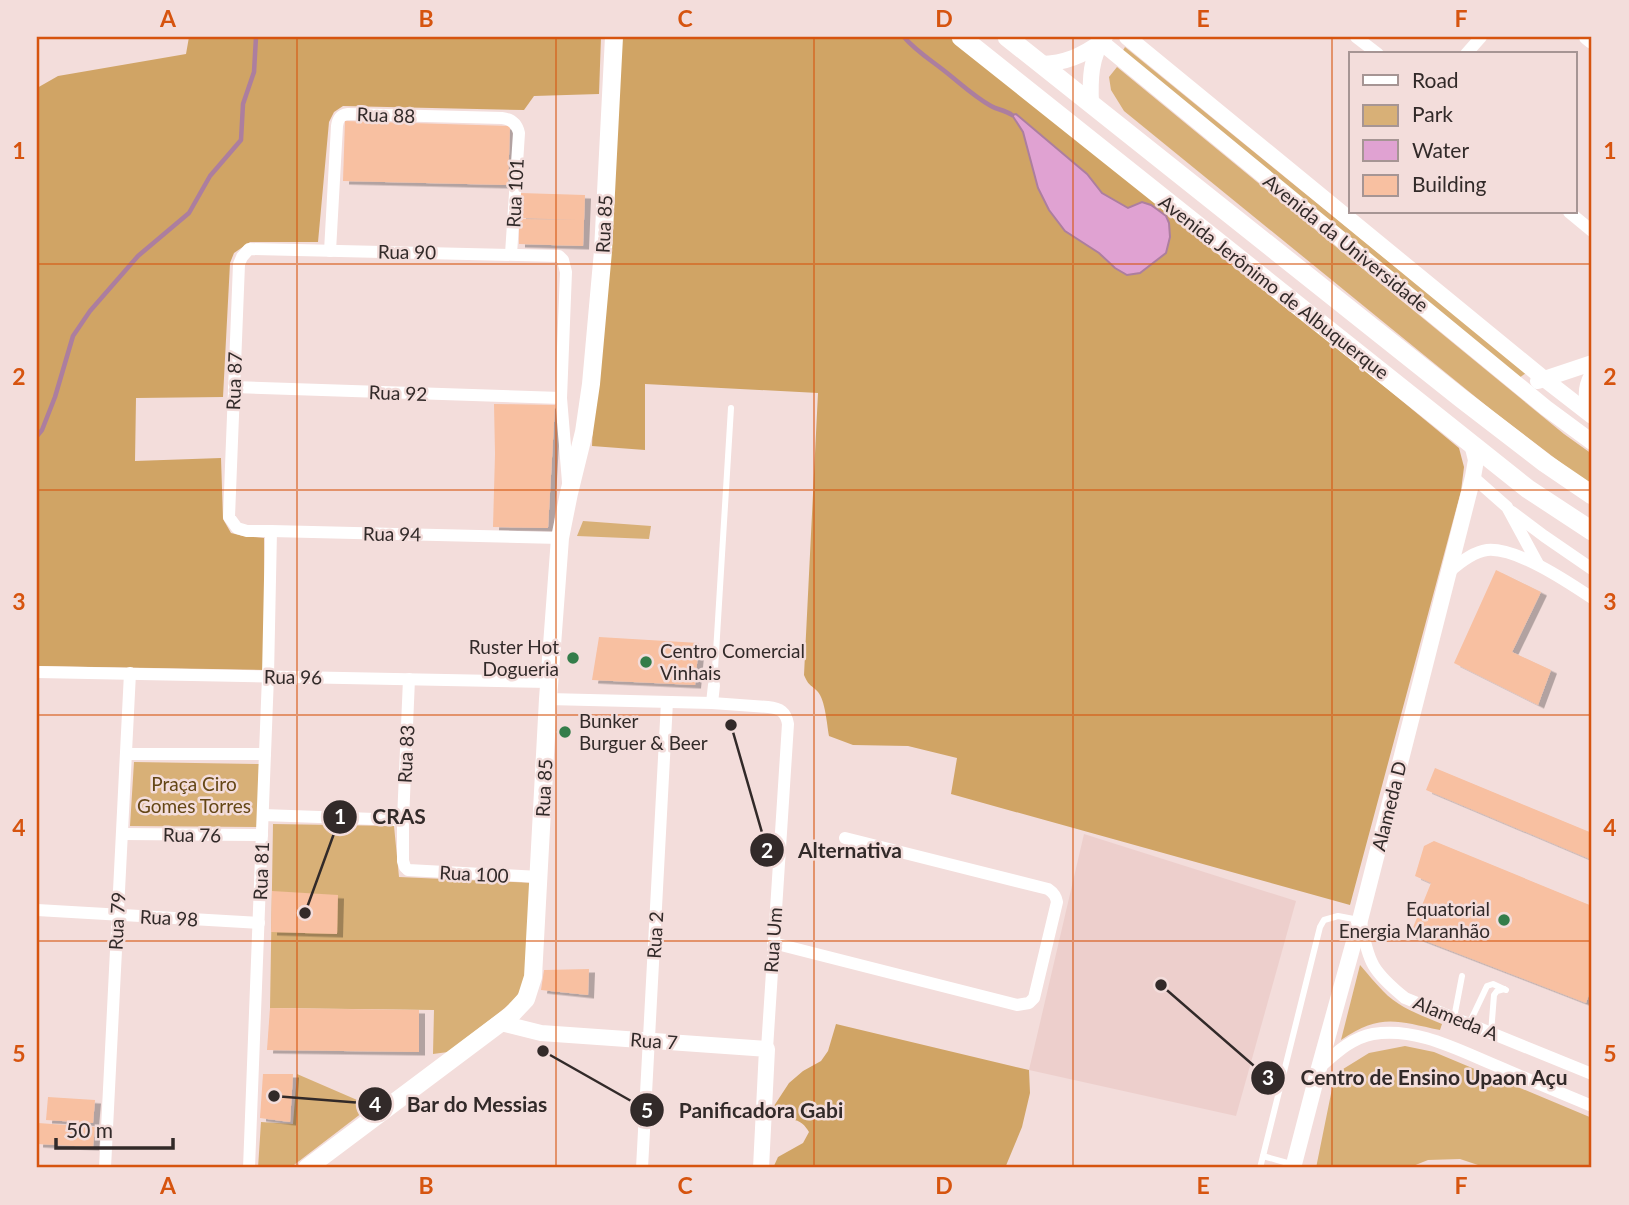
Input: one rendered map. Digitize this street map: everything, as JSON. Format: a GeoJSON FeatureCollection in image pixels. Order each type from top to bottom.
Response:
{"type":"FeatureCollection","features":[{"type":"Feature","properties":{"kind":"main road","name":"Rua 85"},"geometry":{"type":"LineString","coordinates":[[526,999],[533,977],[548,690],[560,538],[584,432],[591,384],[603,251],[614,37]]}},
{"type":"Feature","properties":{"kind":"main road","name":"Avenida Jerônimo de Albuquerque"},"geometry":{"type":"LineString","coordinates":[[961,37],[1528,489],[1592,531]]}},
{"type":"Feature","properties":{"kind":"main road","name":"Avenida Jerônimo de Albuquerque"},"geometry":{"type":"LineString","coordinates":[[1007,37],[1472,407],[1545,464],[1592,495]]}},
{"type":"Feature","properties":{"kind":"main road"},"geometry":{"type":"LineString","coordinates":[[307,1168],[502,1023],[526,999]]}},
{"type":"Feature","properties":{"kind":"street","name":"Avenida da Universidade"},"geometry":{"type":"LineString","coordinates":[[1127,37],[1543,378],[1592,415]]}},
{"type":"Feature","properties":{"kind":"street"},"geometry":{"type":"LineString","coordinates":[[1356,37],[1375,52]]}},
{"type":"Feature","properties":{"kind":"street"},"geometry":{"type":"LineString","coordinates":[[1468,52],[1481,37]]}},
{"type":"Feature","properties":{"kind":"street"},"geometry":{"type":"LineString","coordinates":[[1587,37],[1592,41]]}},
{"type":"Feature","properties":{"kind":"street"},"geometry":{"type":"LineString","coordinates":[[1041,64],[1073,59],[1103,40]]}},
{"type":"Feature","properties":{"kind":"street"},"geometry":{"type":"LineString","coordinates":[[1091,104],[1091,72],[1103,40]]}},
{"type":"Feature","properties":{"kind":"street","name":"Avenida da Universidade"},"geometry":{"type":"LineString","coordinates":[[1103,40],[1525,391],[1588,435]]}},
{"type":"Feature","properties":{"kind":"street","name":"Rua 88"},"geometry":{"type":"LineString","coordinates":[[330,251],[337,126],[342,114],[502,118],[513,122],[519,133]]}},
{"type":"Feature","properties":{"kind":"street","name":"Rua 101"},"geometry":{"type":"LineString","coordinates":[[511,254],[519,133]]}},
{"type":"Feature","properties":{"kind":"street"},"geometry":{"type":"LineString","coordinates":[[1571,214],[1592,231]]}},
{"type":"Feature","properties":{"kind":"street","name":"Rua 90"},"geometry":{"type":"LineString","coordinates":[[249,249],[554,255],[563,260]]}},
{"type":"Feature","properties":{"kind":"street","name":"Rua 87"},"geometry":{"type":"LineString","coordinates":[[229,517],[239,264],[249,249]]}},
{"type":"Feature","properties":{"kind":"street","name":"Rua 85"},"geometry":{"type":"LineString","coordinates":[[563,260],[566,272],[561,398],[569,493]]}},
{"type":"Feature","properties":{"kind":"street"},"geometry":{"type":"LineString","coordinates":[[1525,391],[1543,378],[1592,363]]}},
{"type":"Feature","properties":{"kind":"street"},"geometry":{"type":"LineString","coordinates":[[1592,374],[1588,382],[1587,397],[1592,415]]}},
{"type":"Feature","properties":{"kind":"street","name":"Rua 92"},"geometry":{"type":"LineString","coordinates":[[234,387],[561,398]]}},
{"type":"Feature","properties":{"kind":"street","name":"Alameda D"},"geometry":{"type":"LineString","coordinates":[[1294,1166],[1473,477],[1476,460],[1472,444]]}},
{"type":"Feature","properties":{"kind":"street"},"geometry":{"type":"LineString","coordinates":[[1473,477],[1544,536],[1592,569]]}},
{"type":"Feature","properties":{"kind":"street"},"geometry":{"type":"LineString","coordinates":[[1507,507],[1538,564]]}},
{"type":"Feature","properties":{"kind":"street","name":"Rua 94"},"geometry":{"type":"LineString","coordinates":[[229,517],[237,528],[247,531],[560,538]]}},
{"type":"Feature","properties":{"kind":"street","name":"Rua 81"},"geometry":{"type":"LineString","coordinates":[[249,1168],[271,531]]}},
{"type":"Feature","properties":{"kind":"street"},"geometry":{"type":"LineString","coordinates":[[1449,572],[1467,558],[1485,550],[1503,552],[1538,564],[1592,598]]}},
{"type":"Feature","properties":{"kind":"street","name":"Rua 96"},"geometry":{"type":"LineString","coordinates":[[37,672],[409,679],[667,702],[768,706],[783,712]]}},
{"type":"Feature","properties":{"kind":"street","name":"Rua 79"},"geometry":{"type":"LineString","coordinates":[[105,1168],[130,673]]}},
{"type":"Feature","properties":{"kind":"street","name":"Rua 83"},"geometry":{"type":"LineString","coordinates":[[408,870],[403,861],[403,820],[409,679]]}},
{"type":"Feature","properties":{"kind":"street"},"geometry":{"type":"LineString","coordinates":[[712,703],[715,685]]}},
{"type":"Feature","properties":{"kind":"street","name":"Rua 2"},"geometry":{"type":"LineString","coordinates":[[642,1168],[667,702]]}},
{"type":"Feature","properties":{"kind":"street","name":"Rua Um"},"geometry":{"type":"LineString","coordinates":[[761,1168],[788,724],[783,712]]}},
{"type":"Feature","properties":{"kind":"street"},"geometry":{"type":"LineString","coordinates":[[126,754],[265,754]]}},
{"type":"Feature","properties":{"kind":"street"},"geometry":{"type":"LineString","coordinates":[[263,815],[403,820]]}},
{"type":"Feature","properties":{"kind":"street","name":"Rua 76"},"geometry":{"type":"LineString","coordinates":[[122,834],[262,835]]}},
{"type":"Feature","properties":{"kind":"street"},"geometry":{"type":"LineString","coordinates":[[773,943],[1017,1005],[1029,1003],[1034,998],[1057,902],[1053,892],[845,838]]}},
{"type":"Feature","properties":{"kind":"street","name":"Rua 100"},"geometry":{"type":"LineString","coordinates":[[408,870],[539,877]]}},
{"type":"Feature","properties":{"kind":"street","name":"Rua 98"},"geometry":{"type":"LineString","coordinates":[[37,910],[259,923]]}},
{"type":"Feature","properties":{"kind":"street","name":"Alameda A"},"geometry":{"type":"LineString","coordinates":[[1360,920],[1371,962],[1385,982],[1405,998],[1592,1074]]}},
{"type":"Feature","properties":{"kind":"street"},"geometry":{"type":"LineString","coordinates":[[526,999],[533,1024],[541,1033]]}},
{"type":"Feature","properties":{"kind":"street","name":"Rua 7"},"geometry":{"type":"LineString","coordinates":[[502,1023],[541,1033],[767,1049]]}},
{"type":"Feature","properties":{"kind":"street","name":"Alameda A"},"geometry":{"type":"LineString","coordinates":[[1318,1068],[1356,1039],[1372,1034],[1399,1033],[1434,1040],[1592,1106]]}},
{"type":"Feature","properties":{"kind":"lane"},"geometry":{"type":"LineString","coordinates":[[715,685],[731,408]]}},
{"type":"Feature","properties":{"kind":"lane"},"geometry":{"type":"LineString","coordinates":[[1260,1168],[1320,927],[1324,920],[1338,916],[1360,920]]}},
{"type":"Feature","properties":{"kind":"lane"},"geometry":{"type":"LineString","coordinates":[[1454,1018],[1462,976]]}},
{"type":"Feature","properties":{"kind":"lane"},"geometry":{"type":"LineString","coordinates":[[1469,1024],[1487,986],[1493,984],[1506,989],[1494,995],[1491,1033]]}},
{"type":"Feature","properties":{"kind":"lane"},"geometry":{"type":"LineString","coordinates":[[1263,1156],[1294,1166]]}},
{"type":"Feature","properties":{"kind":"shaded area"},"geometry":{"type":"Polygon","coordinates":[[[189,37],[601,37],[599,94],[534,96],[524,110],[343,106],[334,112],[329,122],[318,242],[250,242],[234,253],[230,263],[223,397],[136,398],[135,461],[221,458],[223,519],[231,533],[264,538],[266,670],[37,666],[37,88],[58,76],[186,54],[189,37]]]}},
{"type":"Feature","properties":{"kind":"shaded area"},"geometry":{"type":"Polygon","coordinates":[[[613,37],[961,37],[1459,448],[1464,467],[1461,491],[1350,905],[951,794],[957,758],[908,746],[853,745],[829,736],[820,696],[804,675],[818,393],[645,384],[645,450],[592,446],[604,163],[613,37]]]}},
{"type":"Feature","properties":{"kind":"shaded area"},"geometry":{"type":"Polygon","coordinates":[[[1084,834],[1296,901],[1236,1116],[1029,1070],[1084,834]]]}},
{"type":"Feature","properties":{"kind":"shaded area"},"geometry":{"type":"Polygon","coordinates":[[[836,1024],[1029,1070],[1030,1093],[1022,1127],[1005,1168],[773,1168],[778,1157],[803,1143],[809,1132],[799,1122],[777,1118],[772,1109],[789,1083],[821,1061],[828,1051],[836,1024]]]}},
{"type":"Feature","properties":{"kind":"green space"},"geometry":{"type":"Polygon","coordinates":[[[1125,47],[1526,373],[1519,378],[1122,52],[1125,47]]]}},
{"type":"Feature","properties":{"kind":"green space"},"geometry":{"type":"Polygon","coordinates":[[[1117,67],[1564,434],[1592,454],[1592,484],[1494,412],[1124,111],[1111,90],[1109,77],[1117,67]]]}},
{"type":"Feature","properties":{"kind":"green space"},"geometry":{"type":"Polygon","coordinates":[[[583,521],[651,526],[649,539],[577,536],[583,521]]]}},
{"type":"Feature","properties":{"kind":"green space","name":"Praça Ciro Gomes Torres"},"geometry":{"type":"Polygon","coordinates":[[[134,762],[259,764],[258,827],[130,826],[134,762]]]}},
{"type":"Feature","properties":{"kind":"green space"},"geometry":{"type":"Polygon","coordinates":[[[273,824],[394,826],[399,877],[535,883],[528,975],[521,990],[513,1001],[448,1052],[433,1054],[434,1010],[270,1008],[273,824]]]}},
{"type":"Feature","properties":{"kind":"green space"},"geometry":{"type":"Polygon","coordinates":[[[1360,965],[1389,997],[1442,1024],[1440,1030],[1400,1022],[1378,1023],[1355,1031],[1341,1040],[1360,965]]]}},
{"type":"Feature","properties":{"kind":"green space"},"geometry":{"type":"Polygon","coordinates":[[[1405,1046],[1434,1052],[1592,1118],[1592,1168],[1487,1168],[1460,1159],[1428,1160],[1408,1168],[1316,1168],[1335,1074],[1369,1053],[1405,1046]]]}},
{"type":"Feature","properties":{"kind":"green space"},"geometry":{"type":"Polygon","coordinates":[[[297,1074],[371,1106],[290,1168],[258,1168],[261,1122],[293,1124],[297,1074]]]}},
{"type":"Feature","properties":{"kind":"water"},"geometry":{"type":"Polygon","coordinates":[[[1016,114],[1087,174],[1102,193],[1128,208],[1142,202],[1166,216],[1170,237],[1166,253],[1140,273],[1127,275],[1065,231],[1049,210],[1038,188],[1023,132],[1012,115],[1016,114]]]}},
{"type":"Feature","properties":{"kind":"building"},"geometry":{"type":"Polygon","coordinates":[[[345,121],[510,126],[508,185],[343,181],[345,121]]]}},
{"type":"Feature","properties":{"kind":"building"},"geometry":{"type":"Polygon","coordinates":[[[520,193],[585,195],[583,246],[519,244],[519,219],[577,220],[520,218],[520,193]]]}},
{"type":"Feature","properties":{"kind":"building"},"geometry":{"type":"Polygon","coordinates":[[[494,404],[555,405],[548,528],[493,527],[494,404]]]}},
{"type":"Feature","properties":{"kind":"building"},"geometry":{"type":"Polygon","coordinates":[[[1496,570],[1541,592],[1512,652],[1551,670],[1538,705],[1454,663],[1496,570]]]}},
{"type":"Feature","properties":{"kind":"building","name":"Centro Comercial Vinhais"},"geometry":{"type":"Polygon","coordinates":[[[599,637],[699,643],[695,685],[592,680],[599,637]]]}},
{"type":"Feature","properties":{"kind":"building"},"geometry":{"type":"Polygon","coordinates":[[[1435,768],[1592,833],[1592,860],[1426,790],[1435,768]]]}},
{"type":"Feature","properties":{"kind":"building","name":"Equatorial Energia Maranhão"},"geometry":{"type":"Polygon","coordinates":[[[1434,841],[1592,906],[1592,986],[1586,1003],[1410,935],[1431,883],[1415,876],[1424,846],[1434,841]]]}},
{"type":"Feature","properties":{"kind":"building"},"geometry":{"type":"Polygon","coordinates":[[[272,891],[338,895],[337,934],[271,932],[272,891]]]}},
{"type":"Feature","properties":{"kind":"building"},"geometry":{"type":"Polygon","coordinates":[[[589,969],[588,995],[541,990],[544,970],[589,969]]]}},
{"type":"Feature","properties":{"kind":"building"},"geometry":{"type":"Polygon","coordinates":[[[270,1008],[419,1010],[419,1052],[267,1050],[270,1008]]]}},
{"type":"Feature","properties":{"kind":"building"},"geometry":{"type":"Polygon","coordinates":[[[263,1074],[293,1074],[290,1122],[260,1118],[263,1074]]]}},
{"type":"Feature","properties":{"kind":"building"},"geometry":{"type":"Polygon","coordinates":[[[48,1097],[95,1100],[93,1123],[46,1120],[48,1097]]]}},
{"type":"Feature","properties":{"kind":"building"},"geometry":{"type":"Polygon","coordinates":[[[38,1123],[95,1127],[93,1147],[37,1144],[38,1123]]]}},
{"type":"Feature","properties":{"kind":"waterway"},"geometry":{"type":"LineString","coordinates":[[37,436],[55,397],[73,336],[90,311],[138,256],[189,213],[210,176],[241,140],[243,104],[254,72],[256,37]]}},
{"type":"Feature","properties":{"kind":"waterway"},"geometry":{"type":"LineString","coordinates":[[904,37],[978,98],[1012,115]]}},
{"type":"Feature","properties":{"kind":"place","name":"Ruster Hot Dogueria"},"geometry":{"type":"Point","coordinates":[573,658]}},
{"type":"Feature","properties":{"kind":"place","name":"Centro Comercial Vinhais"},"geometry":{"type":"Point","coordinates":[646,662]}},
{"type":"Feature","properties":{"kind":"place","name":"Alternativa"},"geometry":{"type":"Point","coordinates":[731,725]}},
{"type":"Feature","properties":{"kind":"place","name":"Bunker Burguer & Beer"},"geometry":{"type":"Point","coordinates":[565,732]}},
{"type":"Feature","properties":{"kind":"place","name":"CRAS"},"geometry":{"type":"Point","coordinates":[305,913]}},
{"type":"Feature","properties":{"kind":"place","name":"Equatorial Energia Maranhão"},"geometry":{"type":"Point","coordinates":[1504,920]}},
{"type":"Feature","properties":{"kind":"place","name":"Centro de Ensino Upaon Açu"},"geometry":{"type":"Point","coordinates":[1161,985]}},
{"type":"Feature","properties":{"kind":"place","name":"Panificadora Gabi"},"geometry":{"type":"Point","coordinates":[543,1051]}},
{"type":"Feature","properties":{"kind":"place","name":"Bar do Messias"},"geometry":{"type":"Point","coordinates":[274,1096]}}]}
